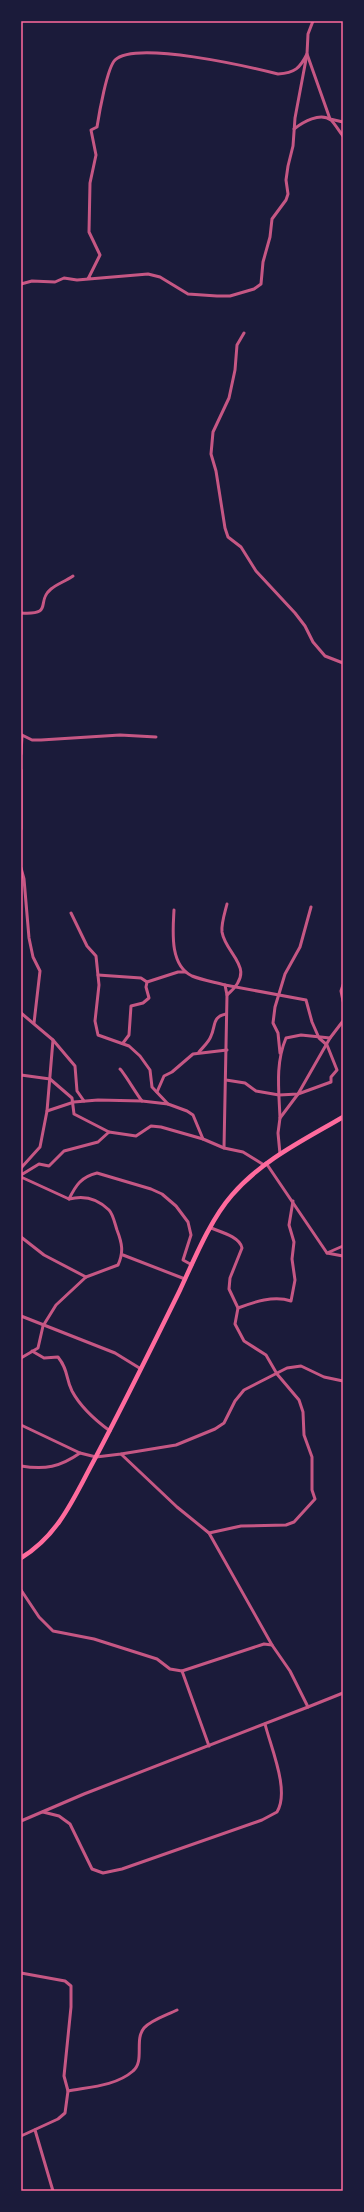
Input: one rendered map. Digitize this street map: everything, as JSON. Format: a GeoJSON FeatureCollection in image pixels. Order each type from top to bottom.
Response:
{"type":"FeatureCollection","features":[{"type":"Feature","properties":{"kind":"main road"},"geometry":{"type":"LineString","coordinates":[[21,1558],[44,1541],[59,1524],[110,1431],[185,1279],[231,1196],[265,1164],[343,1117]]}},
{"type":"Feature","properties":{"kind":"street"},"geometry":{"type":"LineString","coordinates":[[21,284],[32,281],[55,282],[64,278],[88,279],[148,274],[160,278],[188,294],[230,296],[258,287],[261,284],[263,262],[270,238],[272,219],[286,200],[288,194],[286,180],[293,146],[294,129],[307,54],[308,34],[312,21]]}},
{"type":"Feature","properties":{"kind":"street"},"geometry":{"type":"LineString","coordinates":[[88,279],[100,255],[89,232],[90,183],[96,154],[91,130],[97,127],[109,72],[114,61],[119,57],[132,53],[177,54],[278,74],[292,73],[300,67],[307,54]]}},
{"type":"Feature","properties":{"kind":"street"},"geometry":{"type":"LineString","coordinates":[[307,54],[330,120],[343,136]]}},
{"type":"Feature","properties":{"kind":"street"},"geometry":{"type":"LineString","coordinates":[[294,129],[307,120],[315,118],[343,122]]}},
{"type":"Feature","properties":{"kind":"street"},"geometry":{"type":"LineString","coordinates":[[244,333],[237,345],[235,370],[229,398],[213,432],[211,454],[216,471],[225,528],[228,536],[241,547],[256,571],[305,626],[312,642],[325,656],[343,663]]}},
{"type":"Feature","properties":{"kind":"street"},"geometry":{"type":"LineString","coordinates":[[21,613],[35,614],[42,610],[50,590],[73,576]]}},
{"type":"Feature","properties":{"kind":"street"},"geometry":{"type":"LineString","coordinates":[[21,754],[22,734],[32,740],[120,735],[156,736]]}},
{"type":"Feature","properties":{"kind":"street"},"geometry":{"type":"LineString","coordinates":[[21,770],[21,830]]}},
{"type":"Feature","properties":{"kind":"street"},"geometry":{"type":"LineString","coordinates":[[21,868],[24,880],[29,938],[33,958],[40,971],[34,1023]]}},
{"type":"Feature","properties":{"kind":"street"},"geometry":{"type":"LineString","coordinates":[[227,904],[222,931],[225,941],[239,962],[237,987],[227,995]]}},
{"type":"Feature","properties":{"kind":"street"},"geometry":{"type":"LineString","coordinates":[[280,1154],[278,1133],[280,1118],[280,1053],[278,1033],[273,1023],[285,974],[292,964],[300,947],[311,907]]}},
{"type":"Feature","properties":{"kind":"street"},"geometry":{"type":"LineString","coordinates":[[174,910],[173,935],[175,949],[178,963],[186,972],[192,976],[225,985],[306,1000],[319,1038],[327,1045],[337,1070],[331,1077],[331,1082],[298,1094],[279,1095],[256,1091],[245,1084],[226,1080]]}},
{"type":"Feature","properties":{"kind":"street"},"geometry":{"type":"LineString","coordinates":[[71,914],[87,946],[96,956],[98,1000],[95,1021],[98,1035],[123,1043],[129,1046],[140,1056],[150,1070],[152,1087],[168,1104]]}},
{"type":"Feature","properties":{"kind":"street"},"geometry":{"type":"LineString","coordinates":[[147,982],[178,972],[186,972]]}},
{"type":"Feature","properties":{"kind":"street"},"geometry":{"type":"LineString","coordinates":[[98,975],[141,978],[147,982]]}},
{"type":"Feature","properties":{"kind":"street"},"geometry":{"type":"LineString","coordinates":[[123,1043],[129,1035],[131,1006],[143,1003],[150,998],[146,987],[147,982]]}},
{"type":"Feature","properties":{"kind":"street"},"geometry":{"type":"LineString","coordinates":[[224,1148],[227,995],[225,985]]}},
{"type":"Feature","properties":{"kind":"street"},"geometry":{"type":"LineString","coordinates":[[343,985],[341,991],[343,1002]]}},
{"type":"Feature","properties":{"kind":"street"},"geometry":{"type":"LineString","coordinates":[[21,1013],[53,1040],[75,1066],[77,1091],[84,1101]]}},
{"type":"Feature","properties":{"kind":"street"},"geometry":{"type":"LineString","coordinates":[[199,1052],[212,1036],[215,1020],[220,1015],[226,1014]]}},
{"type":"Feature","properties":{"kind":"street"},"geometry":{"type":"LineString","coordinates":[[280,1118],[298,1094],[330,1038],[343,1021]]}},
{"type":"Feature","properties":{"kind":"street"},"geometry":{"type":"LineString","coordinates":[[280,1053],[286,1038],[301,1035],[330,1038]]}},
{"type":"Feature","properties":{"kind":"street"},"geometry":{"type":"LineString","coordinates":[[21,1168],[40,1147],[47,1111],[53,1040]]}},
{"type":"Feature","properties":{"kind":"street"},"geometry":{"type":"LineString","coordinates":[[157,1092],[164,1076],[172,1072],[193,1054],[199,1052],[226,1050]]}},
{"type":"Feature","properties":{"kind":"street"},"geometry":{"type":"LineString","coordinates":[[120,1069],[124,1072],[131,1088],[142,1101]]}},
{"type":"Feature","properties":{"kind":"street"},"geometry":{"type":"LineString","coordinates":[[21,1075],[50,1080],[67,1092],[74,1102],[74,1114],[83,1120],[101,1126],[109,1132],[136,1136],[152,1126],[161,1126],[203,1139],[224,1148],[243,1152],[265,1164],[293,1201],[327,1253],[343,1256]]}},
{"type":"Feature","properties":{"kind":"street"},"geometry":{"type":"LineString","coordinates":[[47,1111],[74,1102],[84,1101],[142,1101],[168,1104],[187,1110],[193,1115],[203,1139]]}},
{"type":"Feature","properties":{"kind":"street"},"geometry":{"type":"LineString","coordinates":[[21,1176],[39,1164],[49,1166],[64,1150],[98,1142],[109,1132]]}},
{"type":"Feature","properties":{"kind":"street"},"geometry":{"type":"LineString","coordinates":[[70,1199],[76,1183],[87,1175],[97,1172],[151,1189],[162,1194],[176,1206],[188,1222],[191,1235],[183,1260],[192,1266]]}},
{"type":"Feature","properties":{"kind":"street"},"geometry":{"type":"LineString","coordinates":[[21,1176],[70,1199],[78,1197],[93,1198],[110,1210],[122,1243],[123,1255],[118,1265],[86,1277],[56,1305],[42,1326],[38,1348],[21,1358]]}},
{"type":"Feature","properties":{"kind":"street"},"geometry":{"type":"LineString","coordinates":[[238,1308],[252,1303],[272,1299],[284,1299],[291,1301],[295,1280],[292,1259],[294,1242],[289,1225],[293,1201]]}},
{"type":"Feature","properties":{"kind":"street"},"geometry":{"type":"LineString","coordinates":[[209,1533],[241,1526],[286,1524],[294,1522],[313,1502],[312,1457],[303,1430],[302,1408],[299,1400],[277,1374],[266,1355],[244,1341],[235,1324],[238,1308],[229,1289],[230,1278],[242,1248],[242,1244],[236,1239],[212,1228]]}},
{"type":"Feature","properties":{"kind":"street"},"geometry":{"type":"LineString","coordinates":[[21,1237],[44,1256],[86,1277]]}},
{"type":"Feature","properties":{"kind":"street"},"geometry":{"type":"LineString","coordinates":[[327,1253],[343,1246]]}},
{"type":"Feature","properties":{"kind":"street"},"geometry":{"type":"LineString","coordinates":[[123,1255],[185,1279]]}},
{"type":"Feature","properties":{"kind":"street"},"geometry":{"type":"LineString","coordinates":[[21,1316],[42,1326],[115,1353],[141,1368]]}},
{"type":"Feature","properties":{"kind":"street"},"geometry":{"type":"LineString","coordinates":[[32,1351],[44,1358],[58,1357],[66,1368],[72,1390],[90,1416],[110,1431]]}},
{"type":"Feature","properties":{"kind":"street"},"geometry":{"type":"LineString","coordinates":[[21,1425],[80,1453],[96,1457],[121,1454],[176,1445],[215,1429],[224,1424],[235,1401],[244,1390],[288,1368],[301,1366],[324,1377],[343,1381]]}},
{"type":"Feature","properties":{"kind":"street"},"geometry":{"type":"LineString","coordinates":[[21,1466],[46,1468],[67,1462],[80,1453]]}},
{"type":"Feature","properties":{"kind":"street"},"geometry":{"type":"LineString","coordinates":[[121,1454],[177,1507],[209,1533],[272,1645],[290,1671],[308,1707]]}},
{"type":"Feature","properties":{"kind":"street"},"geometry":{"type":"LineString","coordinates":[[21,1590],[47,1628],[53,1631],[94,1639],[157,1659],[170,1669],[182,1671],[264,1644],[272,1645]]}},
{"type":"Feature","properties":{"kind":"street"},"geometry":{"type":"LineString","coordinates":[[182,1671],[209,1746]]}},
{"type":"Feature","properties":{"kind":"street"},"geometry":{"type":"LineString","coordinates":[[21,1822],[343,1693]]}},
{"type":"Feature","properties":{"kind":"street"},"geometry":{"type":"LineString","coordinates":[[43,1812],[65,1819],[70,1824],[92,1869],[103,1873],[122,1869],[262,1820],[277,1812],[283,1799],[282,1788],[265,1724]]}},
{"type":"Feature","properties":{"kind":"street"},"geometry":{"type":"LineString","coordinates":[[21,1974],[65,1981],[71,1986],[71,2007],[64,2076],[68,2091],[65,2113],[21,2136]]}},
{"type":"Feature","properties":{"kind":"street"},"geometry":{"type":"LineString","coordinates":[[68,2091],[101,2087],[132,2072],[138,2065],[139,2037],[145,2027],[177,2010]]}},
{"type":"Feature","properties":{"kind":"street"},"geometry":{"type":"LineString","coordinates":[[35,2130],[54,2191]]}}]}
